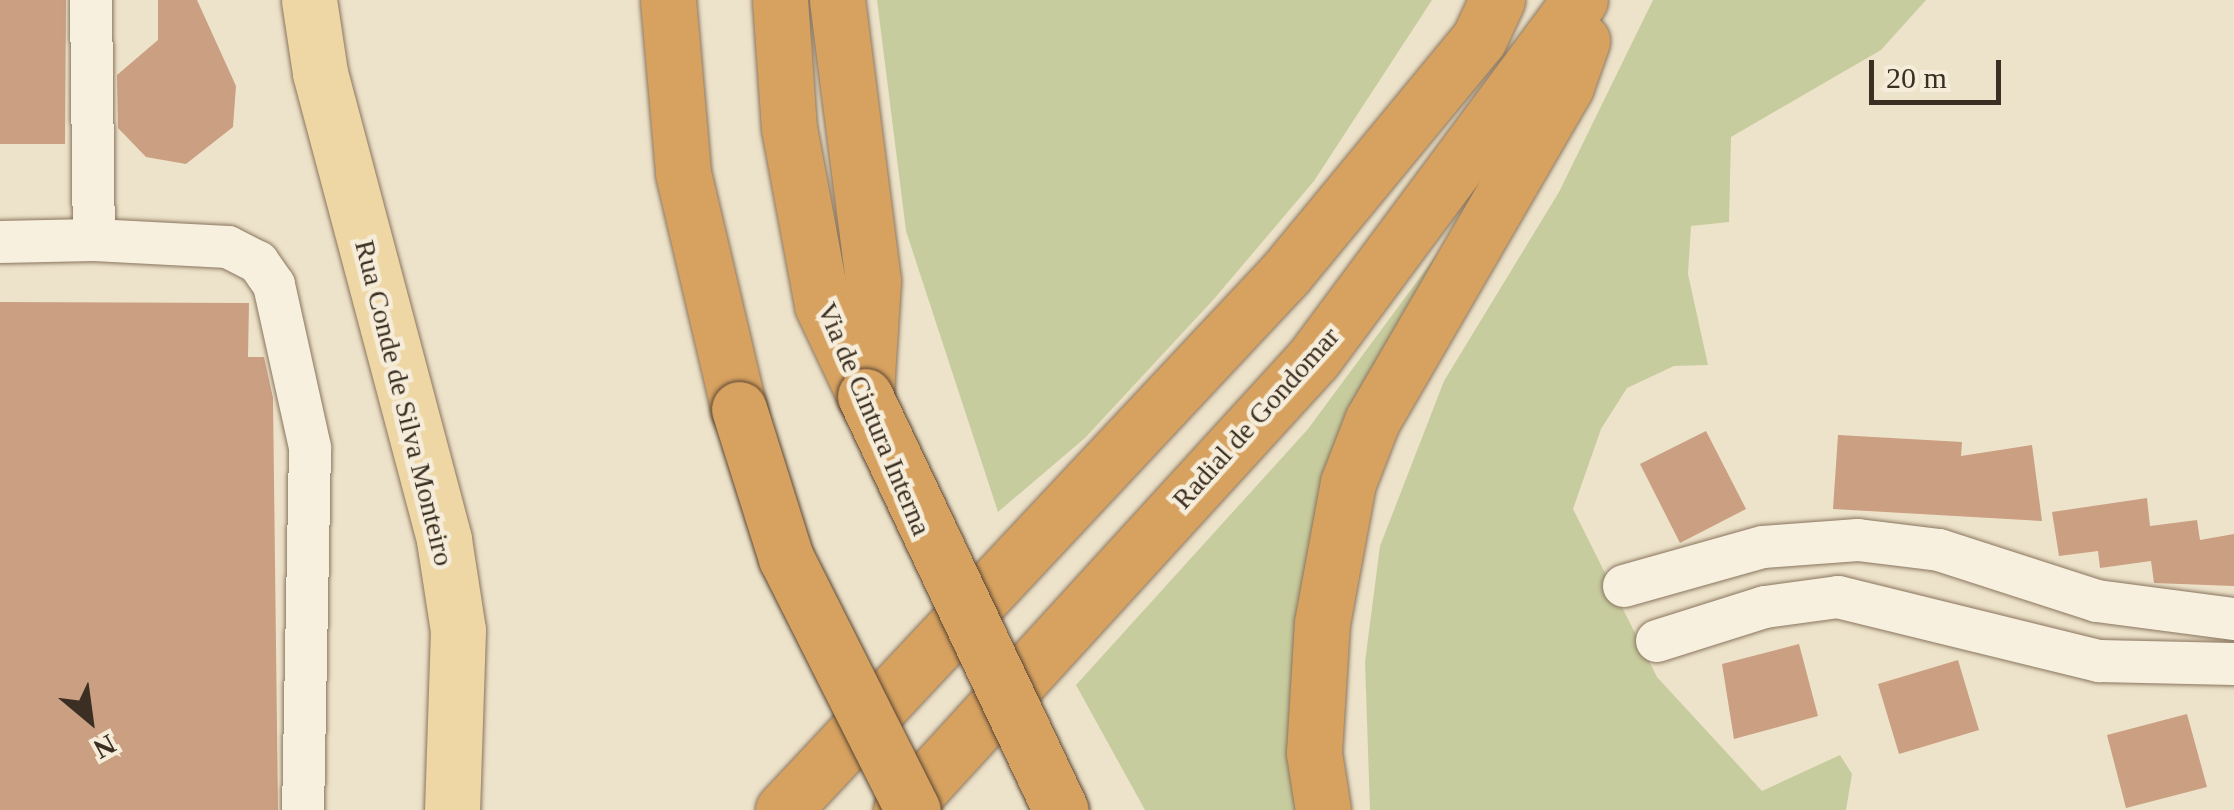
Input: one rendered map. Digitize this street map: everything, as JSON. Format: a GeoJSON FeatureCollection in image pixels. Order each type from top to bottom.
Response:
{"type":"FeatureCollection","features":[{"type":"Feature","properties":{"kind":"highway"},"geometry":{"type":"LineString","coordinates":[[668,0],[683,173],[739,409],[786,558],[899,801]]}},
{"type":"Feature","properties":{"kind":"highway","name":"Via de Cintura Interna"},"geometry":{"type":"LineString","coordinates":[[780,0],[789,128],[822,305],[866,396],[934,557],[1061,810]]}},
{"type":"Feature","properties":{"kind":"highway"},"geometry":{"type":"LineString","coordinates":[[838,0],[873,281],[866,396]]}},
{"type":"Feature","properties":{"kind":"highway","name":"Radial de Gondomar"},"geometry":{"type":"LineString","coordinates":[[899,801],[1314,358],[1580,0]]}},
{"type":"Feature","properties":{"kind":"highway"},"geometry":{"type":"LineString","coordinates":[[1324,810],[1314,753],[1322,623],[1348,483],[1372,421],[1566,86],[1597,0]]}},
{"type":"Feature","properties":{"kind":"highway"},"geometry":{"type":"LineString","coordinates":[[783,810],[1286,273],[1487,13]]}},
{"type":"Feature","properties":{"kind":"main road","name":"Rua Conde de Silva Monteiro"},"geometry":{"type":"LineString","coordinates":[[310,0],[320,73],[444,540],[458,630],[452,810]]}},
{"type":"Feature","properties":{"kind":"street"},"geometry":{"type":"LineString","coordinates":[[91,0],[94,240]]}},
{"type":"Feature","properties":{"kind":"street"},"geometry":{"type":"LineString","coordinates":[[0,242],[94,240],[228,247],[258,262],[274,285],[310,448],[302,810]]}},
{"type":"Feature","properties":{"kind":"street"},"geometry":{"type":"LineString","coordinates":[[1624,586],[1763,547],[1886,541],[2097,601],[2234,619]]}},
{"type":"Feature","properties":{"kind":"street"},"geometry":{"type":"LineString","coordinates":[[1657,641],[1765,606],[1838,598],[2098,661],[2234,664]]}},
{"type":"Feature","properties":{"kind":"green space"},"geometry":{"type":"Polygon","coordinates":[[[877,0],[1432,0],[1314,181],[1214,299],[1085,438],[998,512],[906,231],[877,0]]]}},
{"type":"Feature","properties":{"kind":"green space"},"geometry":{"type":"Polygon","coordinates":[[[1653,0],[1926,0],[1881,50],[1731,137],[1729,222],[1691,226],[1688,274],[1708,365],[1674,366],[1627,388],[1601,429],[1573,509],[1657,677],[1762,791],[1840,755],[1852,774],[1846,810],[1370,810],[1365,662],[1380,546],[1444,381],[1559,192],[1653,0]]]}},
{"type":"Feature","properties":{"kind":"green space"},"geometry":{"type":"Polygon","coordinates":[[[1483,192],[1347,445],[1310,810],[1145,810],[1076,685],[1308,429],[1483,192]]]}},
{"type":"Feature","properties":{"kind":"building"},"geometry":{"type":"Polygon","coordinates":[[[0,0],[66,0],[65,144],[0,144],[0,0]]]}},
{"type":"Feature","properties":{"kind":"building"},"geometry":{"type":"Polygon","coordinates":[[[158,0],[197,0],[236,86],[233,127],[186,164],[146,157],[118,128],[117,75],[158,40],[158,0]]]}},
{"type":"Feature","properties":{"kind":"building"},"geometry":{"type":"Polygon","coordinates":[[[0,302],[249,303],[248,357],[264,357],[273,398],[278,810],[0,810],[0,302]]]}},
{"type":"Feature","properties":{"kind":"building"},"geometry":{"type":"Polygon","coordinates":[[[1706,431],[1746,509],[1680,543],[1640,464],[1706,431]]]}},
{"type":"Feature","properties":{"kind":"building"},"geometry":{"type":"Polygon","coordinates":[[[1838,435],[1962,442],[1961,456],[2032,445],[2042,521],[1833,509],[1838,435]]]}},
{"type":"Feature","properties":{"kind":"building"},"geometry":{"type":"Polygon","coordinates":[[[2147,498],[2150,526],[2197,520],[2200,540],[2234,534],[2234,586],[2154,583],[2151,561],[2100,568],[2098,551],[2059,556],[2052,512],[2147,498]]]}},
{"type":"Feature","properties":{"kind":"building"},"geometry":{"type":"Polygon","coordinates":[[[1799,644],[1818,716],[1734,739],[1722,664],[1799,644]]]}},
{"type":"Feature","properties":{"kind":"building"},"geometry":{"type":"Polygon","coordinates":[[[1958,660],[1979,730],[1899,754],[1878,684],[1958,660]]]}},
{"type":"Feature","properties":{"kind":"building"},"geometry":{"type":"Polygon","coordinates":[[[2187,714],[2207,787],[2126,808],[2107,735],[2187,714]]]}}]}
